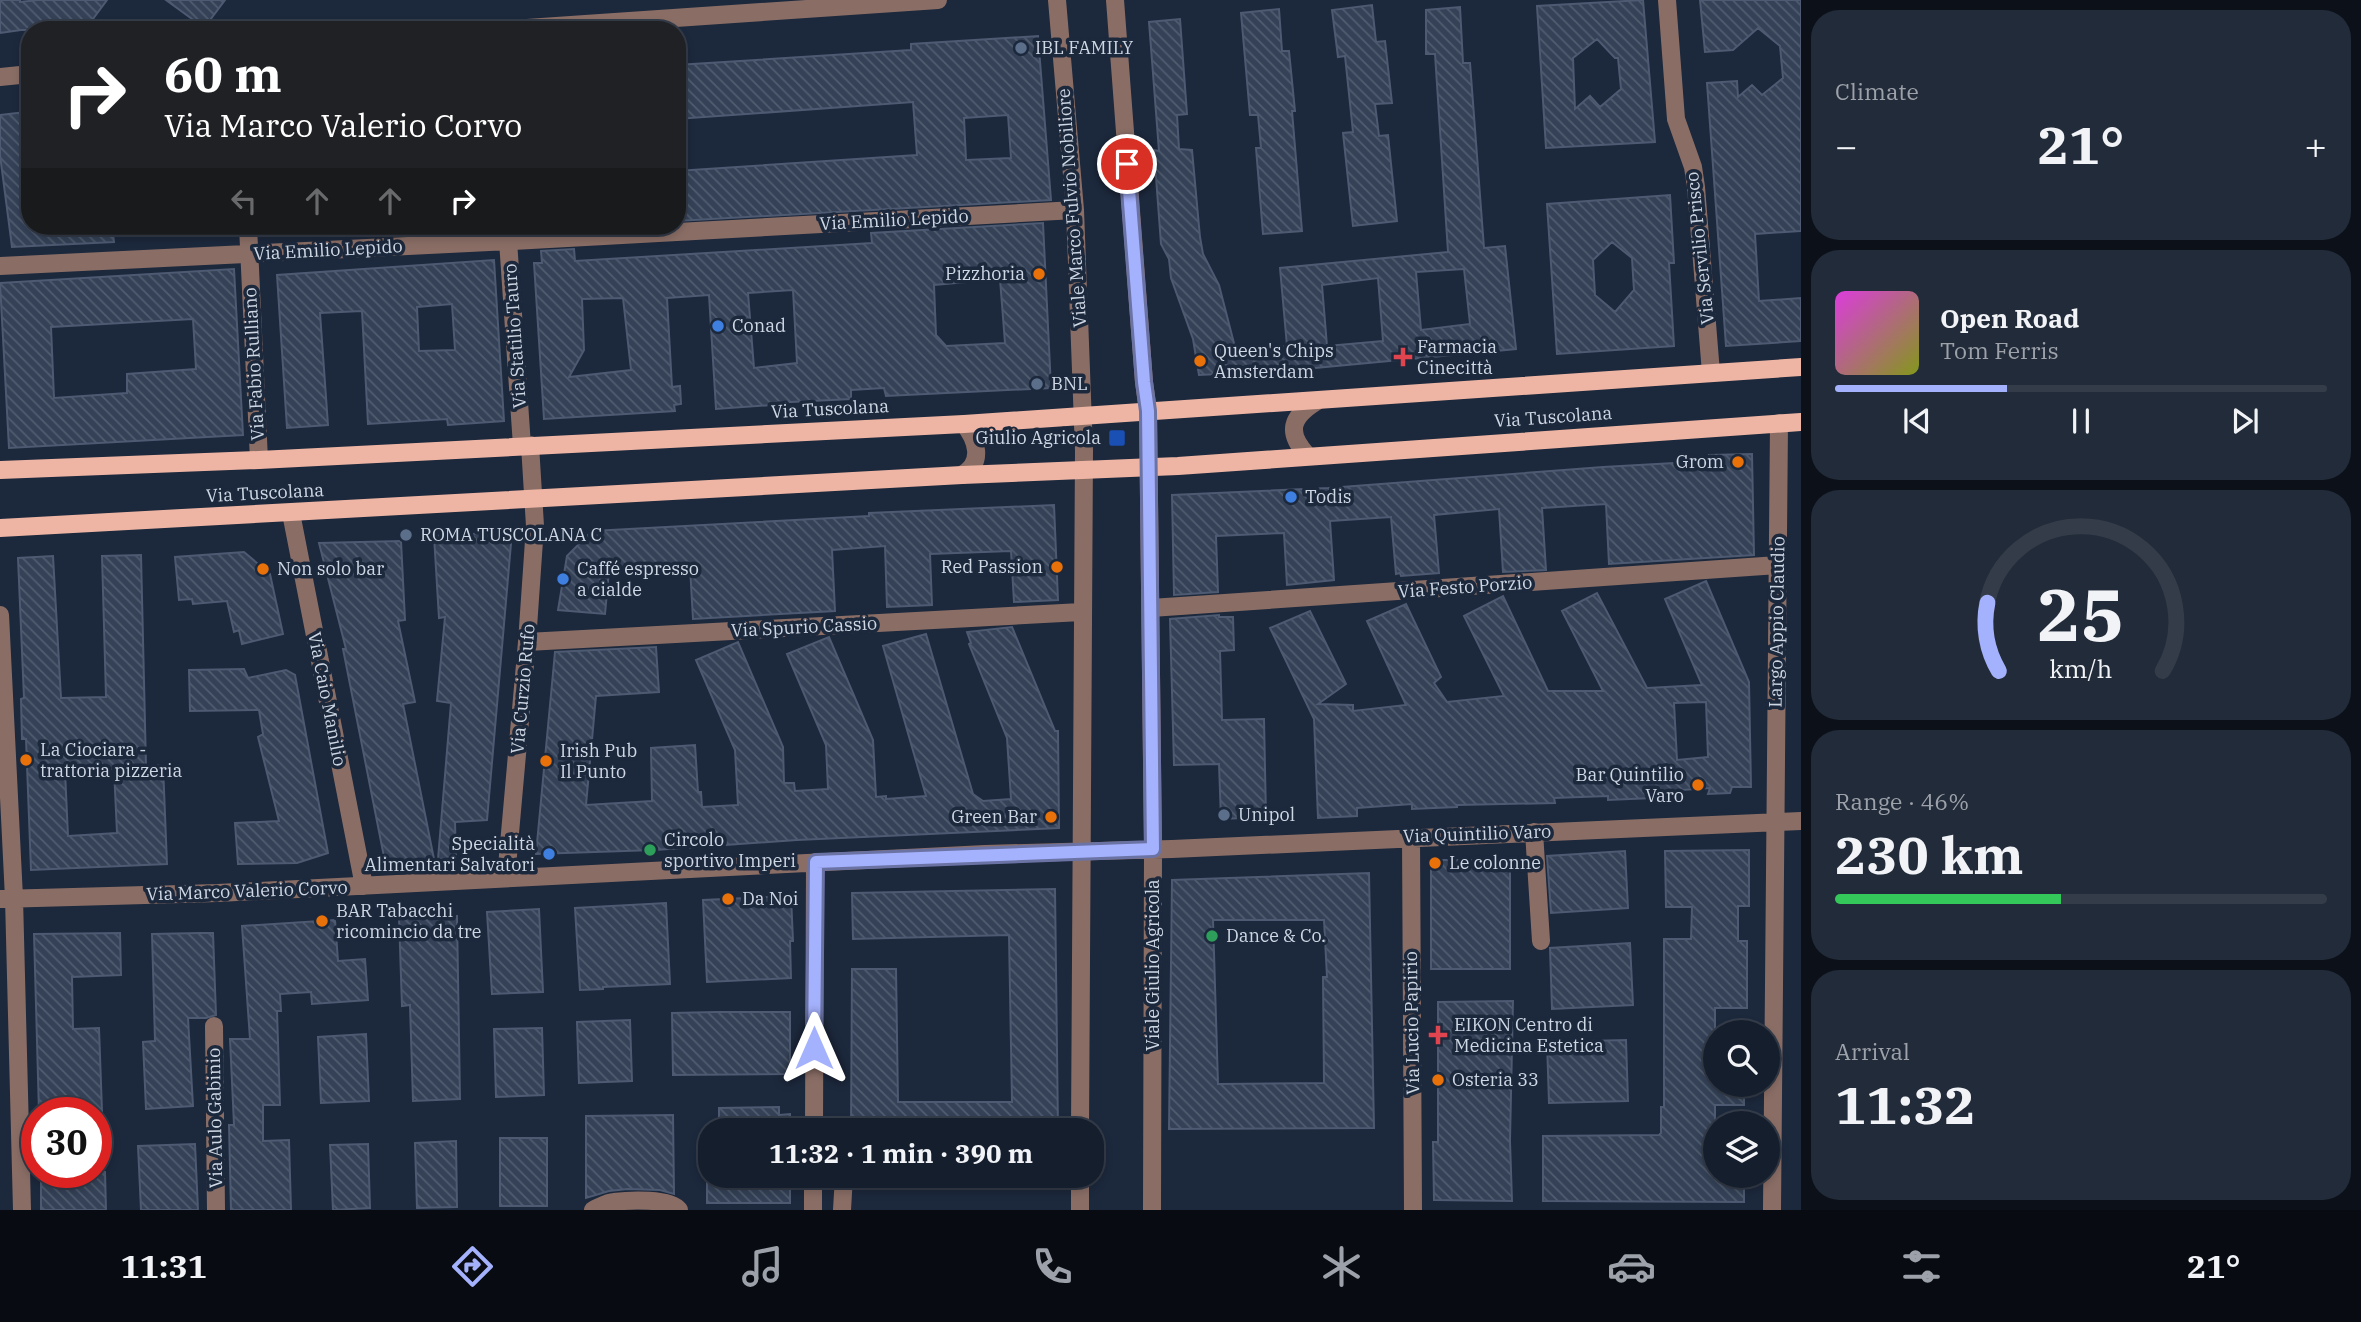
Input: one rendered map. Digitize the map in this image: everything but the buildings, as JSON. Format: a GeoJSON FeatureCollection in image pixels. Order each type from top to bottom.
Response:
{"type":"FeatureCollection","features":[{"type":"Feature","properties":{"kind":"main road","name":"Via Tuscolana"},"geometry":{"type":"LineString","coordinates":[[0,470],[259,460],[964,424],[1801,367]]}},
{"type":"Feature","properties":{"kind":"main road","name":"Via Tuscolana"},"geometry":{"type":"LineString","coordinates":[[0,528],[1150,467],[1801,422]]}},
{"type":"Feature","properties":{"kind":"street"},"geometry":{"type":"LineString","coordinates":[[631,21],[938,0]]}},
{"type":"Feature","properties":{"kind":"street","name":"Viale Marco Fulvio Nobiliore"},"geometry":{"type":"LineString","coordinates":[[1057,0],[1074,210],[1083,416]]}},
{"type":"Feature","properties":{"kind":"street"},"geometry":{"type":"LineString","coordinates":[[1115,0],[1148,411],[1150,467]]}},
{"type":"Feature","properties":{"kind":"street","name":"Via Servilio Prisco"},"geometry":{"type":"LineString","coordinates":[[1667,0],[1676,119],[1693,167],[1696,187],[1711,373]]}},
{"type":"Feature","properties":{"kind":"street"},"geometry":{"type":"LineString","coordinates":[[0,77],[21,75]]}},
{"type":"Feature","properties":{"kind":"street","name":"Via Emilio Lepido"},"geometry":{"type":"LineString","coordinates":[[686,226],[1074,210]]}},
{"type":"Feature","properties":{"kind":"street","name":"Via Fabio Rulliano"},"geometry":{"type":"LineString","coordinates":[[248,235],[259,460]]}},
{"type":"Feature","properties":{"kind":"street","name":"Via Emilio Lepido"},"geometry":{"type":"LineString","coordinates":[[0,266],[249,254],[494,235]]}},
{"type":"Feature","properties":{"kind":"street","name":"Via Statilio Tauro"},"geometry":{"type":"LineString","coordinates":[[507,235],[526,445]]}},
{"type":"Feature","properties":{"kind":"street"},"geometry":{"type":"LineString","coordinates":[[1307,455],[1294,439],[1293,428],[1302,413],[1317,401]]}},
{"type":"Feature","properties":{"kind":"street"},"geometry":{"type":"LineString","coordinates":[[1080,1118],[1083,416]]}},
{"type":"Feature","properties":{"kind":"street","name":"Largo Appio Claudio"},"geometry":{"type":"LineString","coordinates":[[1772,1210],[1779,423]]}},
{"type":"Feature","properties":{"kind":"street"},"geometry":{"type":"LineString","coordinates":[[962,475],[974,466],[977,453],[974,438],[964,424]]}},
{"type":"Feature","properties":{"kind":"street"},"geometry":{"type":"LineString","coordinates":[[526,445],[533,500]]}},
{"type":"Feature","properties":{"kind":"street","name":"Viale Giulio Agricola"},"geometry":{"type":"LineString","coordinates":[[1150,467],[1153,1210]]}},
{"type":"Feature","properties":{"kind":"street","name":"Via Curzio Rufo"},"geometry":{"type":"LineString","coordinates":[[506,878],[527,642],[535,526],[533,500]]}},
{"type":"Feature","properties":{"kind":"street","name":"Via Caio Manilio"},"geometry":{"type":"LineString","coordinates":[[291,513],[364,886]]}},
{"type":"Feature","properties":{"kind":"street","name":"Via Festo Porzio"},"geometry":{"type":"LineString","coordinates":[[1151,608],[1778,565]]}},
{"type":"Feature","properties":{"kind":"street","name":"Via Spurio Cassio"},"geometry":{"type":"LineString","coordinates":[[527,642],[1082,612]]}},
{"type":"Feature","properties":{"kind":"street"},"geometry":{"type":"LineString","coordinates":[[0,615],[7,899],[22,1210]]}},
{"type":"Feature","properties":{"kind":"street","name":"Via Quintilio Varo"},"geometry":{"type":"LineString","coordinates":[[1081,851],[1801,821]]}},
{"type":"Feature","properties":{"kind":"street"},"geometry":{"type":"LineString","coordinates":[[1534,832],[1541,941]]}},
{"type":"Feature","properties":{"kind":"street","name":"Via Lucio Papirio"},"geometry":{"type":"LineString","coordinates":[[1411,836],[1413,1210]]}},
{"type":"Feature","properties":{"kind":"street","name":"Via Marco Valerio Corvo"},"geometry":{"type":"LineString","coordinates":[[7,899],[195,894],[1081,851]]}},
{"type":"Feature","properties":{"kind":"street"},"geometry":{"type":"LineString","coordinates":[[814,1118],[816,862]]}},
{"type":"Feature","properties":{"kind":"street","name":"Via Aulo Gabinio"},"geometry":{"type":"LineString","coordinates":[[214,1026],[216,1210]]}},
{"type":"Feature","properties":{"kind":"street"},"geometry":{"type":"LineString","coordinates":[[813,1188],[813,1210]]}},
{"type":"Feature","properties":{"kind":"street"},"geometry":{"type":"LineString","coordinates":[[842,1210],[843,1188]]}},
{"type":"Feature","properties":{"kind":"street"},"geometry":{"type":"LineString","coordinates":[[1080,1188],[1080,1210]]}},
{"type":"Feature","properties":{"kind":"street"},"geometry":{"type":"LineString","coordinates":[[593,1210],[611,1202],[659,1202],[676,1205],[679,1210]]}},
{"type":"Feature","properties":{"kind":"place","name":"IBL FAMILY"},"geometry":{"type":"Point","coordinates":[1021,48]}},
{"type":"Feature","properties":{"kind":"place","name":"Pizzhoria"},"geometry":{"type":"Point","coordinates":[1039,274]}},
{"type":"Feature","properties":{"kind":"place","name":"Conad"},"geometry":{"type":"Point","coordinates":[718,326]}},
{"type":"Feature","properties":{"kind":"place","name":"Farmacia Cinecittà"},"geometry":{"type":"Point","coordinates":[1403,357]}},
{"type":"Feature","properties":{"kind":"place","name":"Queen's Chips Amsterdam"},"geometry":{"type":"Point","coordinates":[1200,361]}},
{"type":"Feature","properties":{"kind":"place","name":"BNL"},"geometry":{"type":"Point","coordinates":[1037,384]}},
{"type":"Feature","properties":{"kind":"place","name":"Giulio Agricola"},"geometry":{"type":"Point","coordinates":[1117,438]}},
{"type":"Feature","properties":{"kind":"place","name":"Grom"},"geometry":{"type":"Point","coordinates":[1738,462]}},
{"type":"Feature","properties":{"kind":"place","name":"Todis"},"geometry":{"type":"Point","coordinates":[1291,497]}},
{"type":"Feature","properties":{"kind":"place","name":"ROMA TUSCOLANA C"},"geometry":{"type":"Point","coordinates":[406,535]}},
{"type":"Feature","properties":{"kind":"place","name":"Red Passion"},"geometry":{"type":"Point","coordinates":[1057,567]}},
{"type":"Feature","properties":{"kind":"place","name":"Non solo bar"},"geometry":{"type":"Point","coordinates":[263,569]}},
{"type":"Feature","properties":{"kind":"place","name":"Caffé espresso a cialde"},"geometry":{"type":"Point","coordinates":[563,579]}},
{"type":"Feature","properties":{"kind":"place","name":"La Ciociara - trattoria pizzeria"},"geometry":{"type":"Point","coordinates":[26,760]}},
{"type":"Feature","properties":{"kind":"place","name":"Irish Pub Il Punto"},"geometry":{"type":"Point","coordinates":[546,761]}},
{"type":"Feature","properties":{"kind":"place","name":"Bar Quintilio Varo"},"geometry":{"type":"Point","coordinates":[1698,785]}},
{"type":"Feature","properties":{"kind":"place","name":"Unipol"},"geometry":{"type":"Point","coordinates":[1224,815]}},
{"type":"Feature","properties":{"kind":"place","name":"Green Bar"},"geometry":{"type":"Point","coordinates":[1051,817]}},
{"type":"Feature","properties":{"kind":"place","name":"Circolo sportivo Imperi"},"geometry":{"type":"Point","coordinates":[650,850]}},
{"type":"Feature","properties":{"kind":"place","name":"Specialità Alimentari Salvatori"},"geometry":{"type":"Point","coordinates":[549,854]}},
{"type":"Feature","properties":{"kind":"place","name":"Le colonne"},"geometry":{"type":"Point","coordinates":[1435,863]}},
{"type":"Feature","properties":{"kind":"place","name":"Da Noi"},"geometry":{"type":"Point","coordinates":[728,899]}},
{"type":"Feature","properties":{"kind":"place","name":"BAR Tabacchi ricomincio da tre"},"geometry":{"type":"Point","coordinates":[322,921]}},
{"type":"Feature","properties":{"kind":"place","name":"Dance & Co."},"geometry":{"type":"Point","coordinates":[1212,936]}},
{"type":"Feature","properties":{"kind":"place","name":"EIKON Centro di Medicina Estetica"},"geometry":{"type":"Point","coordinates":[1438,1035]}},
{"type":"Feature","properties":{"kind":"place","name":"Osteria 33"},"geometry":{"type":"Point","coordinates":[1438,1080]}},
{"type":"Feature","properties":{"kind":"route"},"geometry":{"type":"LineString","coordinates":[[814,1048],[816,862],[1153,849],[1148,411],[1127,164]]}}]}
